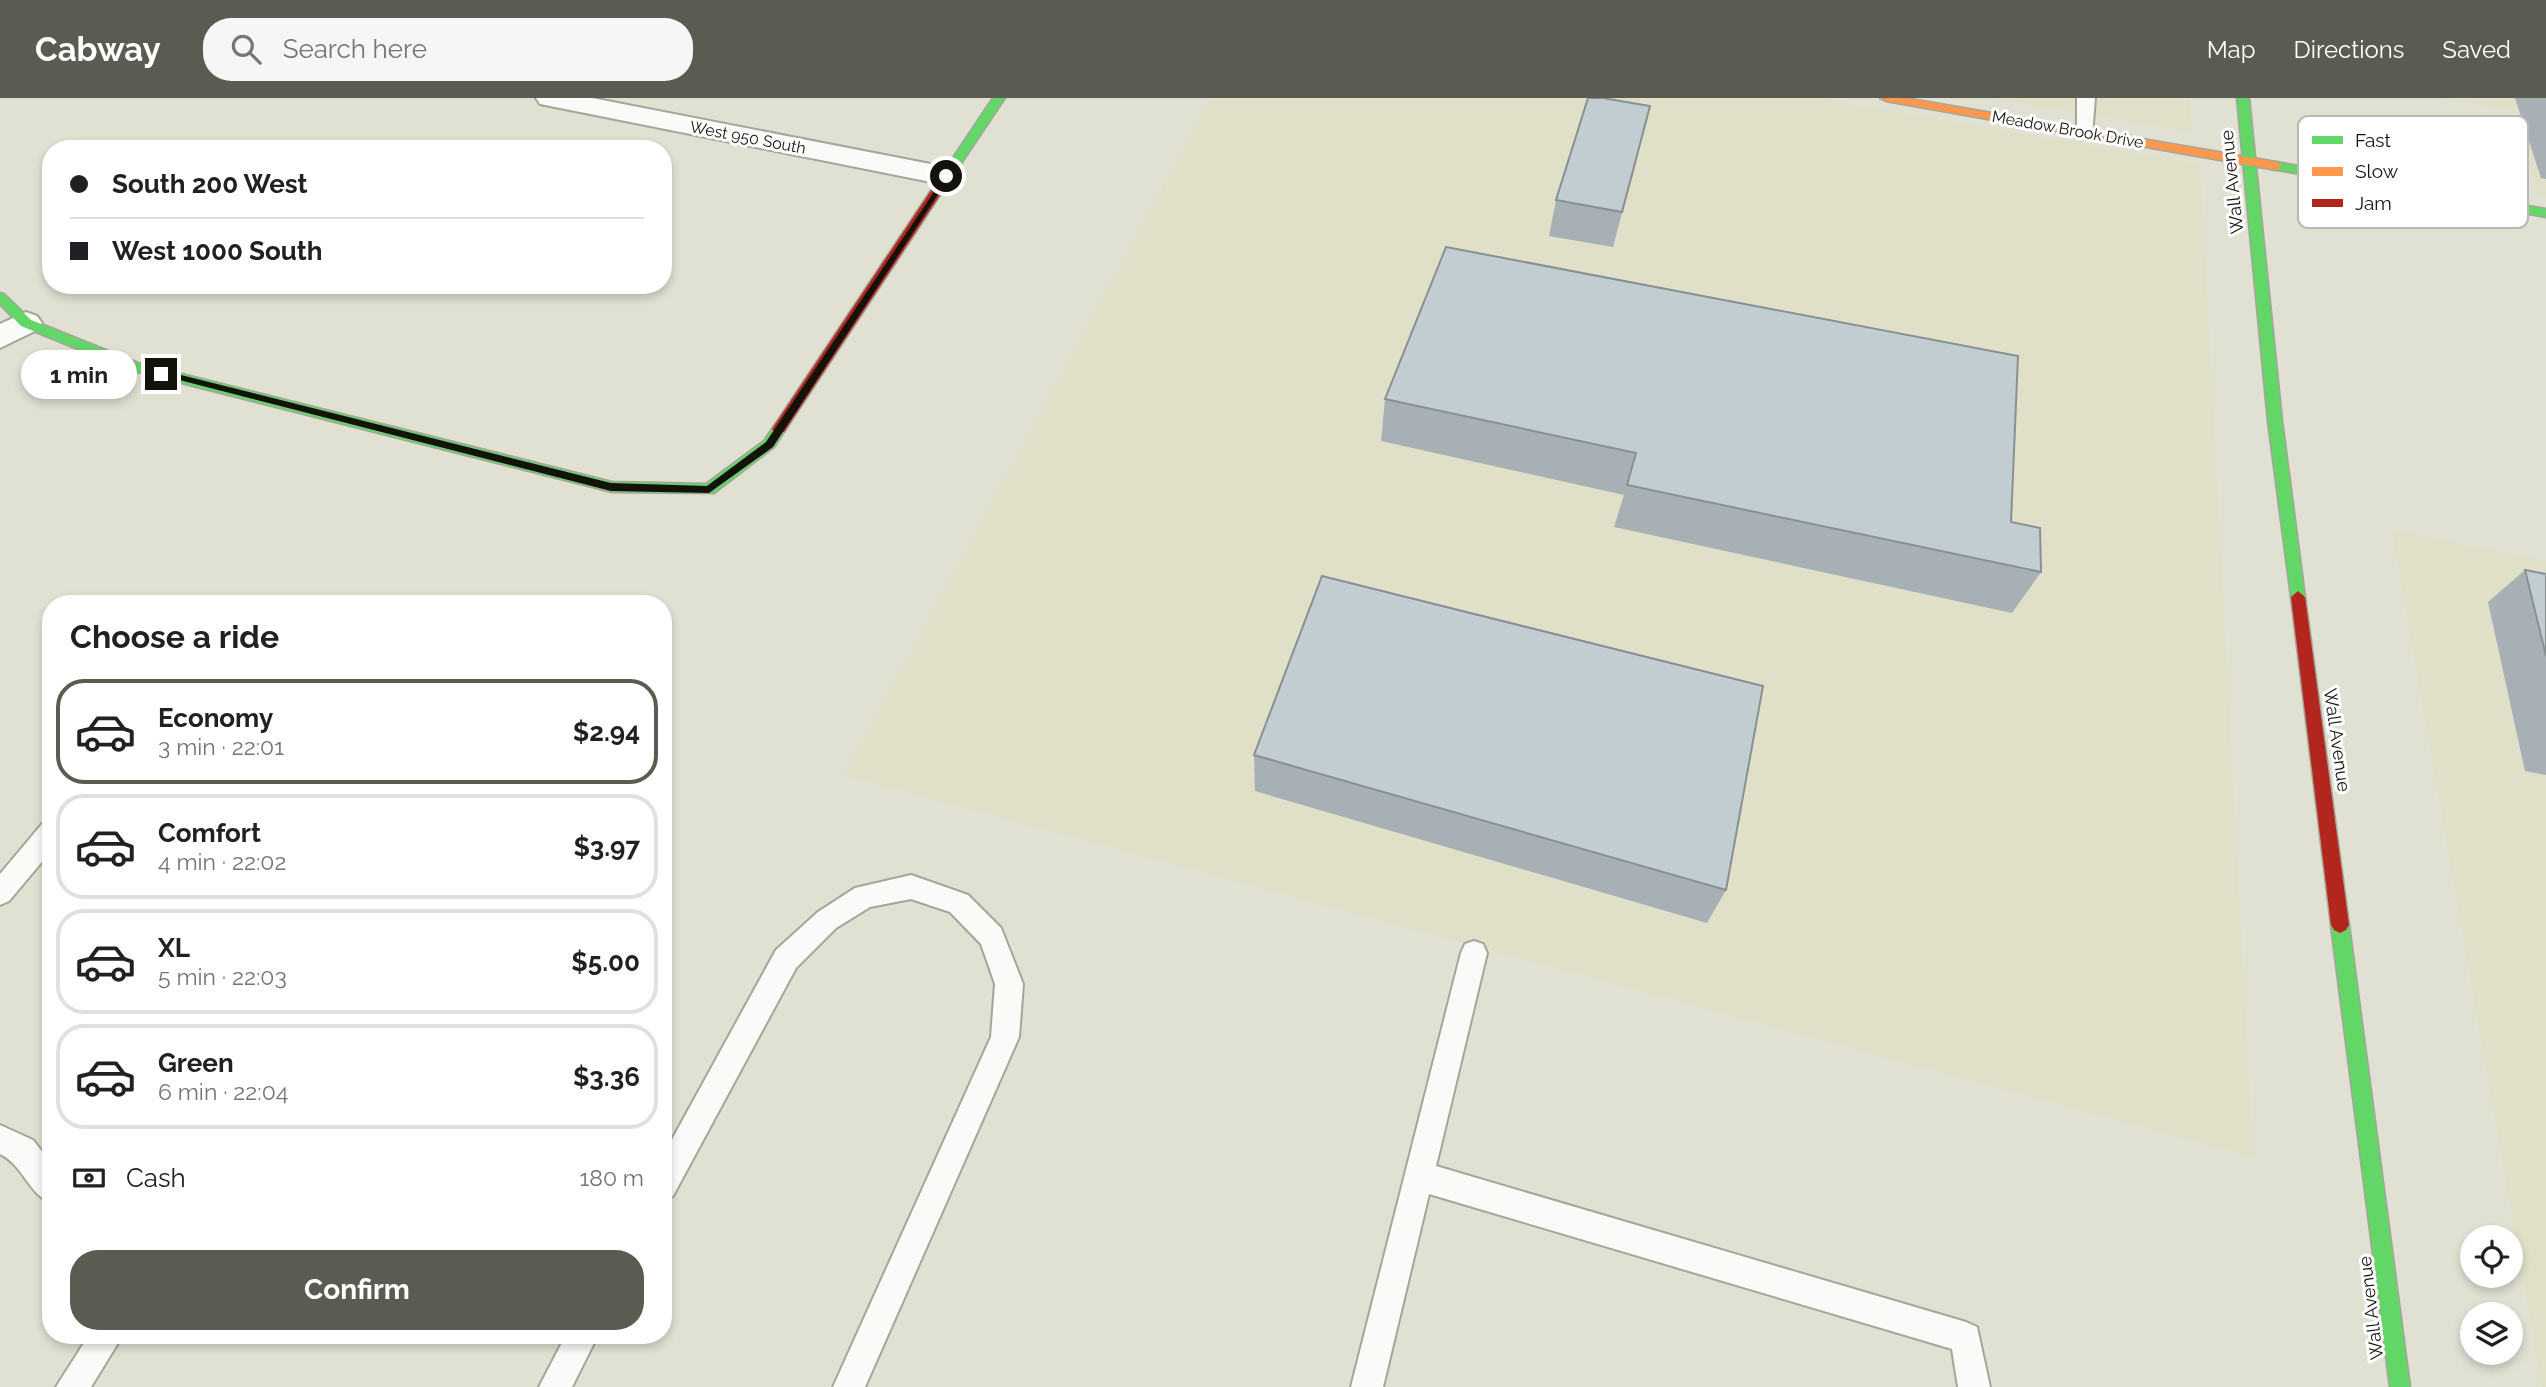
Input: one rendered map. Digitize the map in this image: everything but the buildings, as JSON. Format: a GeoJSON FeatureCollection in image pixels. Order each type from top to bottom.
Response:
{"type":"FeatureCollection","features":[{"type":"Feature","properties":{"kind":"street","name":"West 950 South"},"geometry":{"type":"LineString","coordinates":[[550,98],[946,176]]}},
{"type":"Feature","properties":{"kind":"street"},"geometry":{"type":"LineString","coordinates":[[0,297],[13,330],[135,367],[611,487],[709,489],[769,444],[999,98]]}},
{"type":"Feature","properties":{"kind":"street","name":"Meadow Brook Drive"},"geometry":{"type":"LineString","coordinates":[[1886,98],[2298,170]]}},
{"type":"Feature","properties":{"kind":"street","name":"Wall Avenue"},"geometry":{"type":"LineString","coordinates":[[2243,98],[2275,421],[2400,1387]]}},
{"type":"Feature","properties":{"kind":"street","name":"Meadow Brook Drive"},"geometry":{"type":"LineString","coordinates":[[2528,210],[2546,213]]}},
{"type":"Feature","properties":{"kind":"lane"},"geometry":{"type":"LineString","coordinates":[[2086,98],[2086,132]]}},
{"type":"Feature","properties":{"kind":"lane"},"geometry":{"type":"LineString","coordinates":[[0,893],[42,843]]}},
{"type":"Feature","properties":{"kind":"lane"},"geometry":{"type":"LineString","coordinates":[[672,1169],[786,959],[827,920],[864,896],[911,887],[959,903],[992,937],[1009,984],[1005,1037],[849,1387]]}},
{"type":"Feature","properties":{"kind":"lane"},"geometry":{"type":"LineString","coordinates":[[1367,1387],[1474,953]]}},
{"type":"Feature","properties":{"kind":"lane"},"geometry":{"type":"LineString","coordinates":[[0,1139],[23,1150],[42,1176]]}},
{"type":"Feature","properties":{"kind":"lane"},"geometry":{"type":"LineString","coordinates":[[1419,1176],[1966,1338],[1974,1387]]}},
{"type":"Feature","properties":{"kind":"lane"},"geometry":{"type":"LineString","coordinates":[[72,1387],[102,1344]]}},
{"type":"Feature","properties":{"kind":"lane"},"geometry":{"type":"LineString","coordinates":[[555,1387],[578,1344]]}},
{"type":"Feature","properties":{"kind":"shaded area"},"geometry":{"type":"Polygon","coordinates":[[[1211,98],[1815,98],[2200,164],[2253,1157],[844,775],[1211,98]]]}},
{"type":"Feature","properties":{"kind":"shaded area"},"geometry":{"type":"Polygon","coordinates":[[[1987,98],[2189,98],[2192,132],[1987,98]]]}},
{"type":"Feature","properties":{"kind":"shaded area"},"geometry":{"type":"Polygon","coordinates":[[[2438,98],[2546,98],[2546,197],[2539,196],[2528,161],[2528,116],[2514,116],[2512,109],[2438,98]]]}},
{"type":"Feature","properties":{"kind":"shaded area"},"geometry":{"type":"Polygon","coordinates":[[[2392,530],[2546,561],[2546,1387],[2542,1387],[2523,1278],[2523,1225],[2514,1225],[2392,530]]]}},
{"type":"Feature","properties":{"kind":"traffic: fast"},"geometry":{"type":"LineString","coordinates":[[936,192],[999,98]]}},
{"type":"Feature","properties":{"kind":"traffic: fast"},"geometry":{"type":"LineString","coordinates":[[2243,98],[2275,421],[2298,597]]}},
{"type":"Feature","properties":{"kind":"traffic: fast"},"geometry":{"type":"LineString","coordinates":[[2276,166],[2298,170]]}},
{"type":"Feature","properties":{"kind":"traffic: fast"},"geometry":{"type":"LineString","coordinates":[[2528,210],[2546,213]]}},
{"type":"Feature","properties":{"kind":"traffic: fast"},"geometry":{"type":"LineString","coordinates":[[0,297],[26,323],[135,367],[612,487],[709,489],[769,444],[779,429]]}},
{"type":"Feature","properties":{"kind":"traffic: fast"},"geometry":{"type":"LineString","coordinates":[[2340,925],[2400,1387]]}},
{"type":"Feature","properties":{"kind":"traffic: slow"},"geometry":{"type":"LineString","coordinates":[[1886,98],[2276,166]]}},
{"type":"Feature","properties":{"kind":"traffic: jam"},"geometry":{"type":"LineString","coordinates":[[779,429],[936,192]]}},
{"type":"Feature","properties":{"kind":"traffic: jam"},"geometry":{"type":"LineString","coordinates":[[2298,597],[2340,925]]}},
{"type":"Feature","properties":{"kind":"route"},"geometry":{"type":"LineString","coordinates":[[161,374],[611,487],[709,489],[769,444],[946,176]]}}]}
